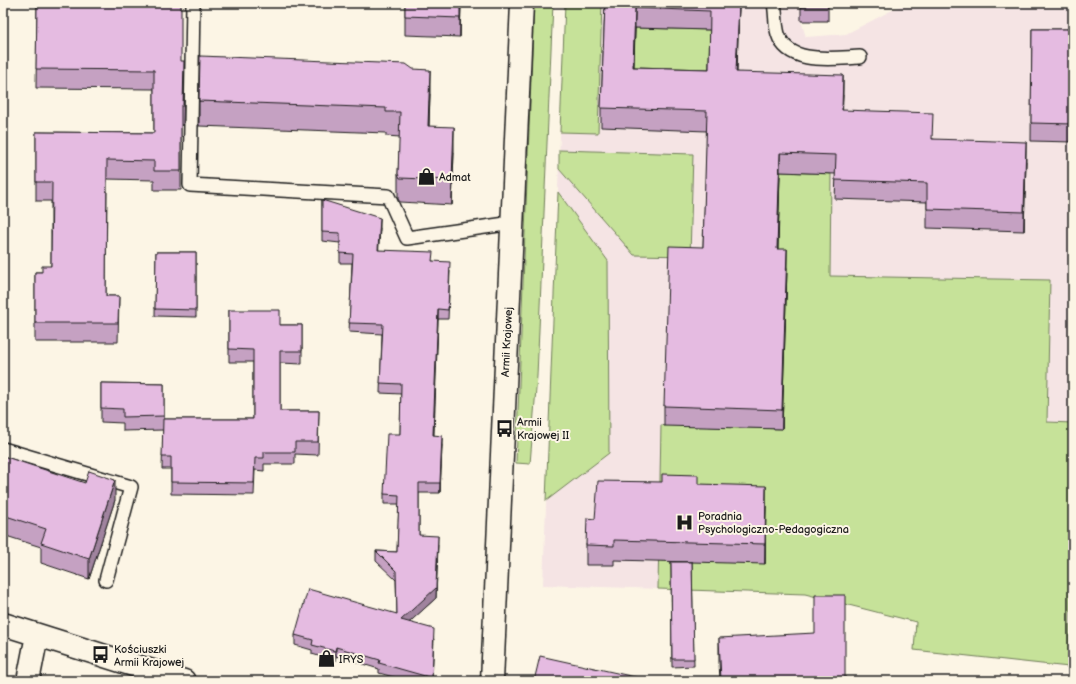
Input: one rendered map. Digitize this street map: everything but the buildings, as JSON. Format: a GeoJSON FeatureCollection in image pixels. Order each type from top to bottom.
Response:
{"type":"FeatureCollection","features":[{"type":"Feature","properties":{"kind":"street","name":"Armii Krajowej"},"geometry":{"type":"LineString","coordinates":[[492,681],[522,3]]}},
{"type":"Feature","properties":{"kind":"street"},"geometry":{"type":"LineString","coordinates":[[3,624],[184,681]]}},
{"type":"Feature","properties":{"kind":"street"},"geometry":{"type":"LineString","coordinates":[[28,681],[37,635]]}},
{"type":"Feature","properties":{"kind":"lane"},"geometry":{"type":"LineString","coordinates":[[193,3],[190,185],[388,196],[407,238],[513,223]]}},
{"type":"Feature","properties":{"kind":"lane"},"geometry":{"type":"LineString","coordinates":[[774,3],[778,34],[790,52],[822,59],[860,57]]}},
{"type":"Feature","properties":{"kind":"lane"},"geometry":{"type":"LineString","coordinates":[[3,449],[131,487],[106,580]]}},
{"type":"Feature","properties":{"kind":"shaded area"},"geometry":{"type":"Polygon","coordinates":[[[565,3],[801,3],[801,21],[806,37],[846,34],[906,3],[1073,3],[1073,666],[1060,667],[914,650],[916,622],[805,594],[543,585],[565,3]]]}},
{"type":"Feature","properties":{"kind":"green space"},"geometry":{"type":"Polygon","coordinates":[[[534,3],[553,3],[537,376],[530,464],[516,463],[534,3]]]}},
{"type":"Feature","properties":{"kind":"green space"},"geometry":{"type":"Polygon","coordinates":[[[565,3],[602,3],[598,133],[560,132],[565,3]]]}},
{"type":"Feature","properties":{"kind":"green space"},"geometry":{"type":"Polygon","coordinates":[[[635,28],[710,30],[708,89],[633,86],[635,28]]]}},
{"type":"Feature","properties":{"kind":"green space"},"geometry":{"type":"Polygon","coordinates":[[[559,150],[693,154],[690,256],[634,255],[559,169],[559,150]]]}},
{"type":"Feature","properties":{"kind":"green space"},"geometry":{"type":"Polygon","coordinates":[[[780,172],[831,174],[830,276],[1050,280],[1047,422],[1073,423],[1069,667],[914,650],[916,622],[805,594],[658,589],[661,425],[782,429],[777,268],[780,172]]]}},
{"type":"Feature","properties":{"kind":"green space"},"geometry":{"type":"Polygon","coordinates":[[[558,192],[608,261],[609,453],[546,501],[558,192]]]}},
{"type":"Feature","properties":{"kind":"place","name":"Admat"},"geometry":{"type":"Point","coordinates":[426,177]}},
{"type":"Feature","properties":{"kind":"place","name":"Armii Krajowej II"},"geometry":{"type":"Point","coordinates":[504,428]}},
{"type":"Feature","properties":{"kind":"place","name":"Poradnia Psychologiczno-Pedagogiczna"},"geometry":{"type":"Point","coordinates":[685,522]}},
{"type":"Feature","properties":{"kind":"place","name":"Kościuszki Armii Krajowej"},"geometry":{"type":"Point","coordinates":[101,655]}},
{"type":"Feature","properties":{"kind":"place","name":"IRYS"},"geometry":{"type":"Point","coordinates":[326,659]}}]}
